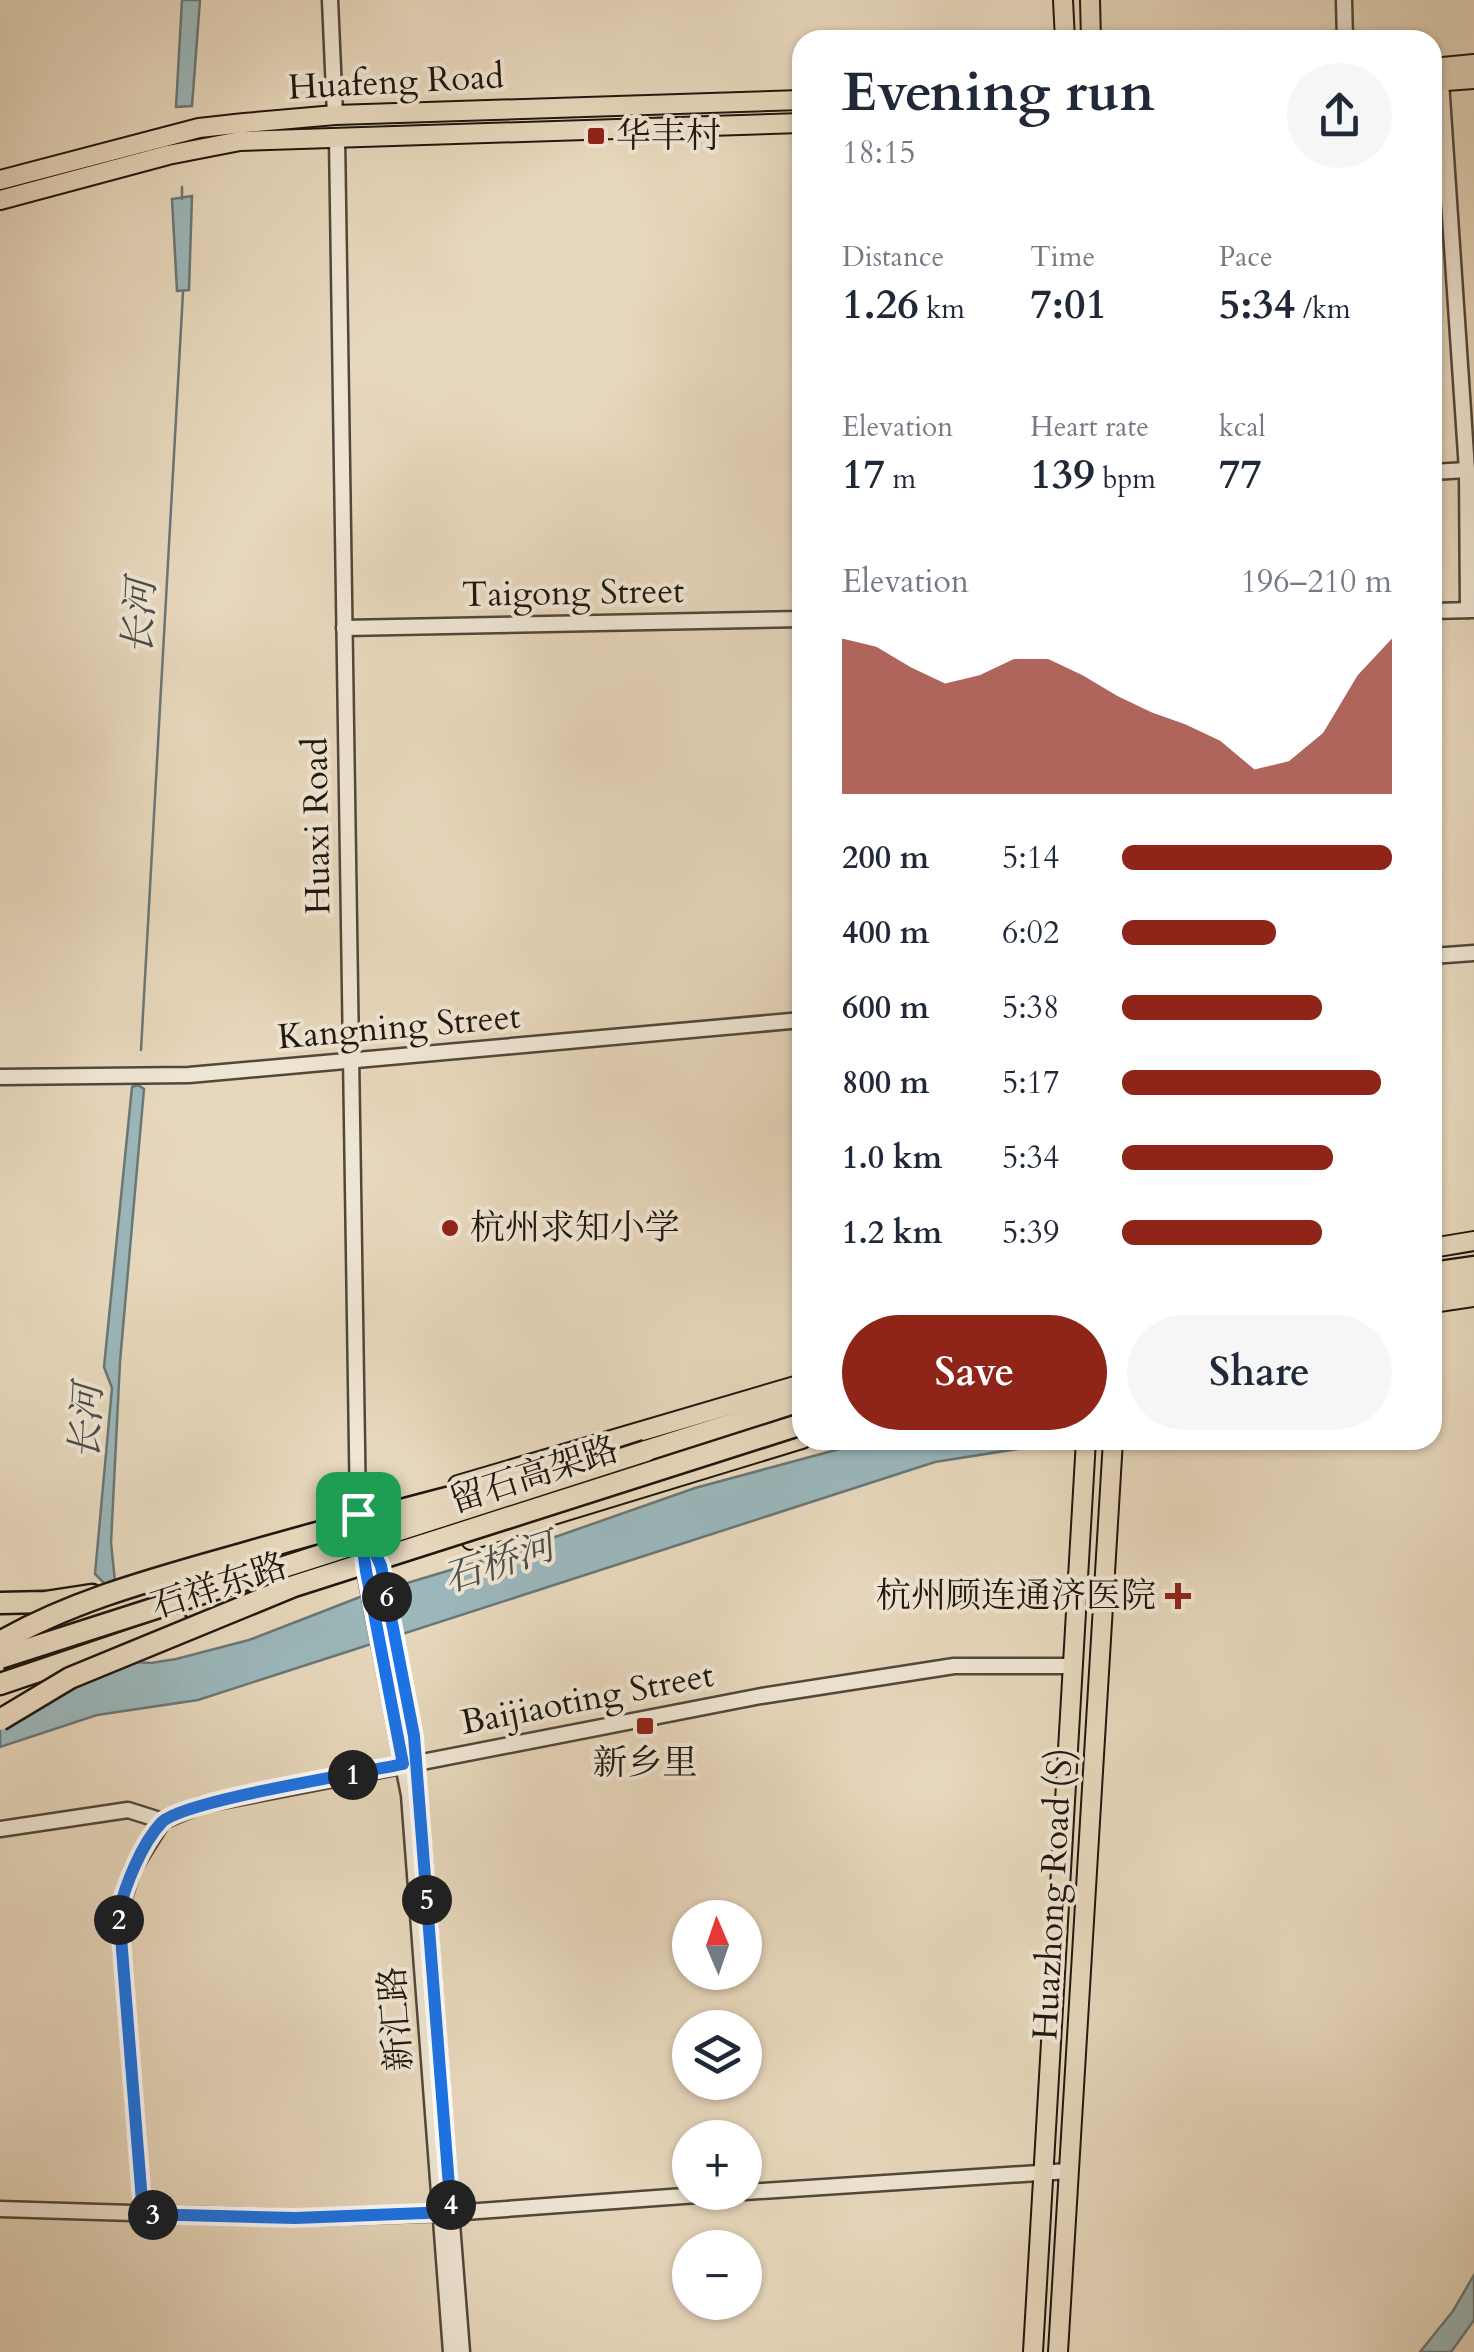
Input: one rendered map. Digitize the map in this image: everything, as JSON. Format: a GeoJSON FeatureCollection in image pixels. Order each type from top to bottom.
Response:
{"type":"FeatureCollection","features":[{"type":"Feature","properties":{"kind":"highway"},"geometry":{"type":"LineString","coordinates":[[1442,1271],[1474,1266]]}},
{"type":"Feature","properties":{"kind":"highway"},"geometry":{"type":"LineString","coordinates":[[1442,1296],[1474,1292]]}},
{"type":"Feature","properties":{"kind":"highway","name":"留石高架路"},"geometry":{"type":"LineString","coordinates":[[0,1658],[792,1405]]}},
{"type":"Feature","properties":{"kind":"highway","name":"留石高架路"},"geometry":{"type":"LineString","coordinates":[[0,1684],[792,1427]]}},
{"type":"Feature","properties":{"kind":"highway"},"geometry":{"type":"LineString","coordinates":[[0,1642],[47,1616],[114,1592],[450,1496],[646,1451]]}},
{"type":"Feature","properties":{"kind":"highway"},"geometry":{"type":"LineString","coordinates":[[0,1720],[70,1678],[294,1586]]}},
{"type":"Feature","properties":{"kind":"highway"},"geometry":{"type":"LineString","coordinates":[[0,1603],[46,1602],[114,1592]]}},
{"type":"Feature","properties":{"kind":"main road"},"geometry":{"type":"LineString","coordinates":[[1063,0],[1064,30]]}},
{"type":"Feature","properties":{"kind":"main road"},"geometry":{"type":"LineString","coordinates":[[1090,0],[1091,30]]}},
{"type":"Feature","properties":{"kind":"main road"},"geometry":{"type":"LineString","coordinates":[[1442,75],[1474,64]]}},
{"type":"Feature","properties":{"kind":"main road"},"geometry":{"type":"LineString","coordinates":[[1442,77],[1474,79]]}},
{"type":"Feature","properties":{"kind":"main road","name":"Huafeng Road"},"geometry":{"type":"LineString","coordinates":[[0,180],[199,128],[335,115],[792,100]]}},
{"type":"Feature","properties":{"kind":"main road","name":"Huafeng Road"},"geometry":{"type":"LineString","coordinates":[[0,200],[198,148],[240,142],[792,123]]}},
{"type":"Feature","properties":{"kind":"main road"},"geometry":{"type":"LineString","coordinates":[[1442,1247],[1474,1242]]}},
{"type":"Feature","properties":{"kind":"main road","name":"石祥东路"},"geometry":{"type":"LineString","coordinates":[[0,1632],[118,1599],[358,1514],[792,1387]]}},
{"type":"Feature","properties":{"kind":"main road","name":"石祥东路"},"geometry":{"type":"LineString","coordinates":[[0,1693],[792,1442]]}},
{"type":"Feature","properties":{"kind":"main road","name":"Huazhong Road (S)"},"geometry":{"type":"LineString","coordinates":[[1033,2352],[1085,1450]]}},
{"type":"Feature","properties":{"kind":"main road","name":"Huazhong Road (S)"},"geometry":{"type":"LineString","coordinates":[[1058,2352],[1112,1450]]}},
{"type":"Feature","properties":{"kind":"street"},"geometry":{"type":"LineString","coordinates":[[330,0],[335,115]]}},
{"type":"Feature","properties":{"kind":"street"},"geometry":{"type":"LineString","coordinates":[[1344,0],[1345,30]]}},
{"type":"Feature","properties":{"kind":"street","name":"Huaxi Road"},"geometry":{"type":"LineString","coordinates":[[337,138],[358,1514]]}},
{"type":"Feature","properties":{"kind":"street"},"geometry":{"type":"LineString","coordinates":[[1442,163],[1467,470],[1471,610],[1442,611]]}},
{"type":"Feature","properties":{"kind":"street"},"geometry":{"type":"LineString","coordinates":[[1442,471],[1467,470]]}},
{"type":"Feature","properties":{"kind":"street","name":"Taigong Street"},"geometry":{"type":"LineString","coordinates":[[344,628],[792,619]]}},
{"type":"Feature","properties":{"kind":"street"},"geometry":{"type":"LineString","coordinates":[[1442,955],[1474,952]]}},
{"type":"Feature","properties":{"kind":"street","name":"Kangning Street"},"geometry":{"type":"LineString","coordinates":[[0,1077],[189,1075],[792,1021]]}},
{"type":"Feature","properties":{"kind":"street","name":"新汇路"},"geometry":{"type":"LineString","coordinates":[[358,1514],[397,1649],[410,1763],[446,2212],[462,2352]]}},
{"type":"Feature","properties":{"kind":"street","name":"新汇路"},"geometry":{"type":"LineString","coordinates":[[375,1577],[381,1652],[410,1763]]}},
{"type":"Feature","properties":{"kind":"street","name":"Baijiaoting Street"},"geometry":{"type":"LineString","coordinates":[[164,1821],[201,1805],[761,1696],[954,1666],[1073,1666]]}},
{"type":"Feature","properties":{"kind":"street"},"geometry":{"type":"LineString","coordinates":[[0,1828],[128,1810],[164,1821],[133,1869],[119,1912],[143,2214]]}},
{"type":"Feature","properties":{"kind":"street"},"geometry":{"type":"LineString","coordinates":[[762,2191],[1069,2171]]}},
{"type":"Feature","properties":{"kind":"street"},"geometry":{"type":"LineString","coordinates":[[0,2210],[295,2218],[672,2197]]}},
{"type":"Feature","properties":{"kind":"street","name":"新汇路"},"geometry":{"type":"LineString","coordinates":[[446,2212],[451,2352]]}},
{"type":"Feature","properties":{"kind":"water"},"geometry":{"type":"Polygon","coordinates":[[[182,0],[200,0],[192,106],[176,107],[182,0]]]}},
{"type":"Feature","properties":{"kind":"water"},"geometry":{"type":"Polygon","coordinates":[[[192,196],[189,290],[177,291],[172,199],[192,196]]]}},
{"type":"Feature","properties":{"kind":"water"},"geometry":{"type":"Polygon","coordinates":[[[132,1087],[144,1089],[120,1362],[111,1543],[115,1581],[105,1584],[95,1574],[112,1388],[104,1367],[132,1087]]]}},
{"type":"Feature","properties":{"kind":"water","name":"石桥河"},"geometry":{"type":"Polygon","coordinates":[[[836,1450],[1011,1450],[935,1462],[198,1700],[97,1715],[0,1747],[0,1708],[134,1662],[176,1659],[249,1640],[360,1597],[518,1550],[695,1488],[836,1450]]]}},
{"type":"Feature","properties":{"kind":"water"},"geometry":{"type":"Polygon","coordinates":[[[1474,2275],[1474,2320],[1451,2352],[1420,2352],[1453,2311],[1474,2275]]]}},
{"type":"Feature","properties":{"kind":"waterway","name":"长河"},"geometry":{"type":"LineString","coordinates":[[182,187],[182,199]]}},
{"type":"Feature","properties":{"kind":"waterway","name":"长河"},"geometry":{"type":"LineString","coordinates":[[141,1050],[183,292]]}},
{"type":"Feature","properties":{"kind":"place","name":"华丰村"},"geometry":{"type":"Point","coordinates":[596,136]}},
{"type":"Feature","properties":{"kind":"place","name":"杭州求知小学"},"geometry":{"type":"Point","coordinates":[450,1228]}},
{"type":"Feature","properties":{"kind":"place","name":"杭州顾连通济医院"},"geometry":{"type":"Point","coordinates":[1178,1596]}},
{"type":"Feature","properties":{"kind":"place","name":"新乡里"},"geometry":{"type":"Point","coordinates":[645,1726]}},
{"type":"Feature","properties":{"kind":"route"},"geometry":{"type":"LineString","coordinates":[[358,1514],[381,1566],[414,1736],[451,2212],[295,2218],[143,2214],[119,1912],[133,1869],[164,1821],[201,1805],[403,1764],[358,1514]]}}]}
